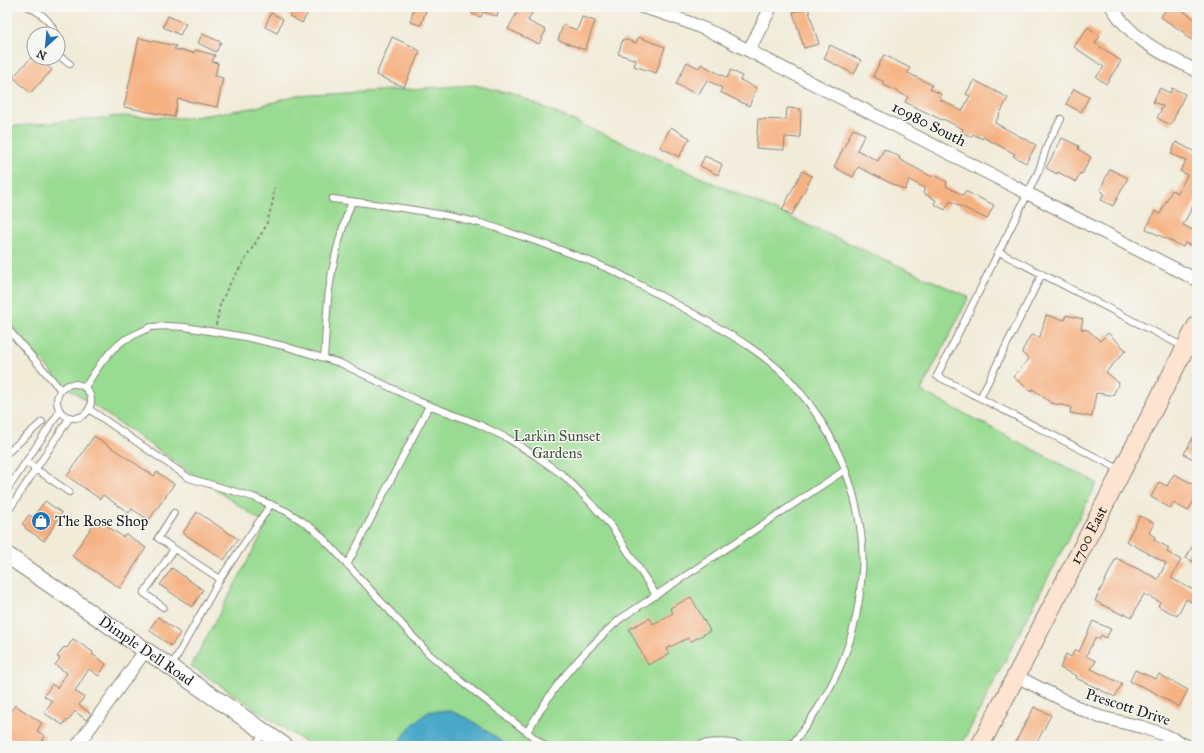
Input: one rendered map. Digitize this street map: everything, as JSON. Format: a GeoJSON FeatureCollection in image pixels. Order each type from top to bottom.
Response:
{"type":"FeatureCollection","features":[{"type":"Feature","properties":{"kind":"main road","name":"1700 East"},"geometry":{"type":"LineString","coordinates":[[980,746],[1197,325]]}},
{"type":"Feature","properties":{"kind":"street","name":"10980 South"},"geometry":{"type":"LineString","coordinates":[[642,7],[694,24],[749,50],[1197,280]]}},
{"type":"Feature","properties":{"kind":"street"},"geometry":{"type":"LineString","coordinates":[[749,50],[771,7]]}},
{"type":"Feature","properties":{"kind":"street"},"geometry":{"type":"LineString","coordinates":[[1112,7],[1116,14],[1131,31],[1148,45],[1197,72]]}},
{"type":"Feature","properties":{"kind":"street","name":"Dimple Dell Road"},"geometry":{"type":"LineString","coordinates":[[7,555],[285,746]]}},
{"type":"Feature","properties":{"kind":"street"},"geometry":{"type":"LineString","coordinates":[[77,746],[145,651]]}},
{"type":"Feature","properties":{"kind":"street","name":"Prescott Drive"},"geometry":{"type":"LineString","coordinates":[[1016,676],[1094,714],[1120,722],[1142,726],[1187,746]]}},
{"type":"Feature","properties":{"kind":"lane"},"geometry":{"type":"LineString","coordinates":[[29,7],[38,11],[52,26]]}},
{"type":"Feature","properties":{"kind":"lane"},"geometry":{"type":"LineString","coordinates":[[66,61],[70,64]]}},
{"type":"Feature","properties":{"kind":"lane"},"geometry":{"type":"LineString","coordinates":[[1061,119],[1048,143],[1039,170],[1028,193],[938,376],[1122,471]]}},
{"type":"Feature","properties":{"kind":"lane"},"geometry":{"type":"LineString","coordinates":[[332,199],[412,209],[480,223],[552,246],[586,259],[667,298],[747,344],[780,370],[795,386],[832,439],[845,470],[857,505],[863,562],[857,616],[850,642],[841,666],[815,713],[791,746]]}},
{"type":"Feature","properties":{"kind":"lane"},"geometry":{"type":"LineString","coordinates":[[324,358],[329,291],[335,256],[343,225],[352,201]]}},
{"type":"Feature","properties":{"kind":"lane"},"geometry":{"type":"LineString","coordinates":[[999,252],[1185,347]]}},
{"type":"Feature","properties":{"kind":"lane"},"geometry":{"type":"LineString","coordinates":[[980,398],[1042,274]]}},
{"type":"Feature","properties":{"kind":"lane"},"geometry":{"type":"LineString","coordinates":[[85,387],[101,363],[112,350],[124,340],[151,327],[168,326],[245,337],[284,346],[340,363],[429,406],[478,424],[507,438],[564,476],[612,527],[656,595]]}},
{"type":"Feature","properties":{"kind":"lane"},"geometry":{"type":"LineString","coordinates":[[7,328],[61,390]]}},
{"type":"Feature","properties":{"kind":"lane"},"geometry":{"type":"LineString","coordinates":[[71,384],[81,384],[85,387],[90,393],[91,398],[89,409],[81,417],[75,418],[64,415],[60,411],[57,400],[61,390],[65,386],[71,384]]}},
{"type":"Feature","properties":{"kind":"lane"},"geometry":{"type":"LineString","coordinates":[[347,565],[429,406]]}},
{"type":"Feature","properties":{"kind":"lane"},"geometry":{"type":"LineString","coordinates":[[89,409],[188,478],[253,496],[302,521],[317,532],[429,654],[459,680],[545,746]]}},
{"type":"Feature","properties":{"kind":"lane"},"geometry":{"type":"LineString","coordinates":[[7,490],[60,411]]}},
{"type":"Feature","properties":{"kind":"lane"},"geometry":{"type":"LineString","coordinates":[[7,513],[10,502],[36,469],[70,417]]}},
{"type":"Feature","properties":{"kind":"lane"},"geometry":{"type":"LineString","coordinates":[[7,452],[42,422]]}},
{"type":"Feature","properties":{"kind":"lane"},"geometry":{"type":"LineString","coordinates":[[48,428],[58,435]]}},
{"type":"Feature","properties":{"kind":"lane"},"geometry":{"type":"LineString","coordinates":[[26,462],[69,492]]}},
{"type":"Feature","properties":{"kind":"lane"},"geometry":{"type":"LineString","coordinates":[[527,732],[562,679],[597,640],[620,619],[845,470]]}},
{"type":"Feature","properties":{"kind":"lane"},"geometry":{"type":"LineString","coordinates":[[170,668],[220,579],[271,504]]}},
{"type":"Feature","properties":{"kind":"lane"},"geometry":{"type":"LineString","coordinates":[[174,513],[158,538],[220,579]]}},
{"type":"Feature","properties":{"kind":"lane"},"geometry":{"type":"LineString","coordinates":[[163,607],[144,593],[174,549]]}},
{"type":"Feature","properties":{"kind":"lane"},"geometry":{"type":"LineString","coordinates":[[255,746],[264,731]]}},
{"type":"Feature","properties":{"kind":"lane"},"geometry":{"type":"LineString","coordinates":[[695,746],[718,742],[737,743],[744,746]]}},
{"type":"Feature","properties":{"kind":"path"},"geometry":{"type":"LineString","coordinates":[[216,332],[220,305],[228,287],[266,226],[273,201],[274,188]]}},
{"type":"Feature","properties":{"kind":"green space","name":"Larkin Sunset Gardens"},"geometry":{"type":"Polygon","coordinates":[[[475,85],[518,96],[969,297],[921,391],[1097,483],[961,746],[311,746],[191,666],[267,525],[61,383],[7,320],[7,127],[122,116],[187,118],[252,108],[297,96],[475,85]]]}},
{"type":"Feature","properties":{"kind":"water"},"geometry":{"type":"Polygon","coordinates":[[[429,711],[451,711],[471,720],[507,746],[396,746],[412,725],[429,711]]]}},
{"type":"Feature","properties":{"kind":"building"},"geometry":{"type":"Polygon","coordinates":[[[294,7],[311,7],[302,23],[289,16],[294,7]]]}},
{"type":"Feature","properties":{"kind":"building"},"geometry":{"type":"Polygon","coordinates":[[[414,7],[427,7],[421,25],[410,22],[414,7]]]}},
{"type":"Feature","properties":{"kind":"building"},"geometry":{"type":"Polygon","coordinates":[[[474,7],[500,7],[497,16],[483,12],[481,17],[472,14],[474,7]]]}},
{"type":"Feature","properties":{"kind":"building"},"geometry":{"type":"Polygon","coordinates":[[[520,7],[535,7],[528,21],[546,30],[539,44],[508,29],[520,7]]]}},
{"type":"Feature","properties":{"kind":"building"},"geometry":{"type":"Polygon","coordinates":[[[1168,7],[1178,7],[1197,21],[1197,35],[1194,41],[1185,36],[1186,34],[1161,17],[1168,7]]]}},
{"type":"Feature","properties":{"kind":"building"},"geometry":{"type":"Polygon","coordinates":[[[808,8],[819,44],[804,48],[793,12],[808,8]]]}},
{"type":"Feature","properties":{"kind":"building"},"geometry":{"type":"Polygon","coordinates":[[[271,13],[283,19],[277,33],[265,27],[271,13]]]}},
{"type":"Feature","properties":{"kind":"building"},"geometry":{"type":"Polygon","coordinates":[[[168,16],[186,24],[180,35],[163,27],[168,16]]]}},
{"type":"Feature","properties":{"kind":"building"},"geometry":{"type":"Polygon","coordinates":[[[582,17],[595,21],[585,50],[558,40],[563,25],[577,30],[582,17]]]}},
{"type":"Feature","properties":{"kind":"building"},"geometry":{"type":"Polygon","coordinates":[[[1088,27],[1100,36],[1095,43],[1121,61],[1106,84],[1096,77],[1104,67],[1074,47],[1088,27]]]}},
{"type":"Feature","properties":{"kind":"building"},"geometry":{"type":"Polygon","coordinates":[[[202,34],[221,42],[216,52],[198,43],[202,34]]]}},
{"type":"Feature","properties":{"kind":"building"},"geometry":{"type":"Polygon","coordinates":[[[392,37],[420,51],[404,87],[376,75],[392,37]]]}},
{"type":"Feature","properties":{"kind":"building"},"geometry":{"type":"Polygon","coordinates":[[[638,37],[665,47],[656,73],[634,66],[636,60],[618,54],[623,39],[636,43],[638,37]]]}},
{"type":"Feature","properties":{"kind":"building"},"geometry":{"type":"Polygon","coordinates":[[[139,38],[176,46],[174,49],[194,53],[195,50],[215,55],[212,62],[218,63],[215,76],[223,78],[217,107],[178,99],[174,117],[124,107],[139,38]]]}},
{"type":"Feature","properties":{"kind":"building"},"geometry":{"type":"Polygon","coordinates":[[[830,45],[861,60],[854,74],[824,59],[830,45]]]}},
{"type":"Feature","properties":{"kind":"building"},"geometry":{"type":"Polygon","coordinates":[[[884,55],[910,68],[908,73],[932,85],[930,89],[941,94],[939,99],[962,111],[970,96],[966,94],[974,80],[1008,98],[995,123],[1036,145],[1026,163],[1013,156],[1015,154],[983,137],[982,139],[973,134],[971,137],[962,132],[963,129],[905,102],[908,97],[882,84],[884,82],[873,76],[884,55]]]}},
{"type":"Feature","properties":{"kind":"building"},"geometry":{"type":"Polygon","coordinates":[[[687,62],[699,68],[701,64],[727,78],[731,70],[742,76],[740,80],[757,88],[749,106],[720,92],[722,88],[707,80],[698,95],[676,84],[687,62]]]}},
{"type":"Feature","properties":{"kind":"building"},"geometry":{"type":"Polygon","coordinates":[[[26,63],[26,66],[48,66],[52,70],[30,93],[13,77],[26,63]]]}},
{"type":"Feature","properties":{"kind":"building"},"geometry":{"type":"Polygon","coordinates":[[[1160,88],[1170,93],[1172,88],[1185,94],[1171,125],[1157,118],[1163,106],[1153,102],[1160,88]]]}},
{"type":"Feature","properties":{"kind":"building"},"geometry":{"type":"Polygon","coordinates":[[[1074,89],[1089,97],[1081,112],[1066,104],[1074,89]]]}},
{"type":"Feature","properties":{"kind":"building"},"geometry":{"type":"Polygon","coordinates":[[[787,108],[801,109],[800,138],[785,137],[784,150],[756,148],[758,119],[786,120],[787,108]]]}},
{"type":"Feature","properties":{"kind":"building"},"geometry":{"type":"Polygon","coordinates":[[[671,127],[690,138],[679,157],[660,147],[671,127]]]}},
{"type":"Feature","properties":{"kind":"building"},"geometry":{"type":"Polygon","coordinates":[[[853,129],[865,134],[857,150],[878,161],[884,149],[932,177],[933,174],[947,182],[946,186],[963,195],[965,191],[994,205],[987,219],[950,201],[945,210],[934,204],[936,200],[923,193],[925,188],[909,180],[905,190],[858,167],[853,177],[834,167],[853,129]]]}},
{"type":"Feature","properties":{"kind":"building"},"geometry":{"type":"Polygon","coordinates":[[[1062,138],[1079,146],[1078,149],[1091,157],[1082,174],[1080,173],[1076,182],[1058,172],[1057,174],[1046,168],[1062,138]]]}},
{"type":"Feature","properties":{"kind":"building"},"geometry":{"type":"Polygon","coordinates":[[[1176,142],[1197,153],[1197,198],[1183,225],[1197,232],[1197,241],[1194,247],[1185,243],[1183,247],[1146,229],[1155,211],[1160,214],[1172,190],[1178,193],[1187,175],[1180,171],[1186,161],[1171,154],[1176,142]]]}},
{"type":"Feature","properties":{"kind":"building"},"geometry":{"type":"Polygon","coordinates":[[[705,156],[722,164],[718,175],[700,166],[705,156]]]}},
{"type":"Feature","properties":{"kind":"building"},"geometry":{"type":"Polygon","coordinates":[[[1110,169],[1128,178],[1113,206],[1101,200],[1104,193],[1100,190],[1110,169]]]}},
{"type":"Feature","properties":{"kind":"building"},"geometry":{"type":"Polygon","coordinates":[[[802,171],[812,176],[792,215],[782,210],[802,171]]]}},
{"type":"Feature","properties":{"kind":"building"},"geometry":{"type":"Polygon","coordinates":[[[1046,315],[1065,320],[1066,315],[1083,319],[1081,329],[1088,330],[1100,341],[1108,333],[1126,350],[1106,372],[1119,383],[1113,395],[1096,393],[1092,417],[1070,413],[1071,407],[1051,403],[1033,389],[1031,391],[1013,377],[1029,359],[1022,353],[1023,349],[1031,335],[1040,337],[1046,315]]]}},
{"type":"Feature","properties":{"kind":"building"},"geometry":{"type":"Polygon","coordinates":[[[1197,430],[1197,461],[1184,454],[1197,430]]]}},
{"type":"Feature","properties":{"kind":"building"},"geometry":{"type":"Polygon","coordinates":[[[94,436],[154,476],[157,472],[174,484],[149,520],[132,509],[129,513],[103,495],[100,499],[67,476],[94,436]]]}},
{"type":"Feature","properties":{"kind":"building"},"geometry":{"type":"Polygon","coordinates":[[[1174,474],[1197,486],[1197,495],[1188,511],[1173,503],[1170,508],[1151,497],[1159,482],[1167,486],[1174,474]]]}},
{"type":"Feature","properties":{"kind":"building","name":"The Rose Shop"},"geometry":{"type":"Polygon","coordinates":[[[45,501],[62,513],[44,541],[25,528],[26,527],[22,524],[29,515],[32,517],[34,516],[45,501]]]}},
{"type":"Feature","properties":{"kind":"building"},"geometry":{"type":"Polygon","coordinates":[[[197,512],[238,539],[224,560],[183,533],[197,512]]]}},
{"type":"Feature","properties":{"kind":"building"},"geometry":{"type":"Polygon","coordinates":[[[1140,516],[1154,523],[1149,533],[1155,537],[1154,540],[1169,548],[1167,552],[1181,560],[1171,578],[1197,592],[1197,605],[1186,599],[1177,616],[1158,606],[1160,602],[1144,594],[1132,617],[1124,613],[1123,615],[1095,601],[1116,558],[1158,579],[1166,563],[1126,541],[1140,516]]]}},
{"type":"Feature","properties":{"kind":"building"},"geometry":{"type":"Polygon","coordinates":[[[97,519],[123,537],[126,534],[146,548],[120,588],[72,556],[97,519]]]}},
{"type":"Feature","properties":{"kind":"building"},"geometry":{"type":"Polygon","coordinates":[[[1197,538],[1197,557],[1194,562],[1186,558],[1197,538]]]}},
{"type":"Feature","properties":{"kind":"building"},"geometry":{"type":"Polygon","coordinates":[[[172,568],[203,590],[192,607],[160,585],[172,568]]]}},
{"type":"Feature","properties":{"kind":"building"},"geometry":{"type":"Polygon","coordinates":[[[691,597],[710,631],[690,642],[688,638],[666,649],[669,654],[648,665],[629,629],[650,618],[653,624],[673,613],[670,608],[691,597]]]}},
{"type":"Feature","properties":{"kind":"building"},"geometry":{"type":"Polygon","coordinates":[[[158,617],[180,633],[171,646],[149,630],[158,617]]]}},
{"type":"Feature","properties":{"kind":"building"},"geometry":{"type":"Polygon","coordinates":[[[1093,621],[1111,629],[1106,638],[1101,635],[1099,639],[1095,638],[1086,656],[1096,661],[1091,669],[1122,684],[1115,697],[1076,678],[1077,676],[1060,668],[1066,654],[1071,657],[1075,650],[1079,652],[1093,621]]]}},
{"type":"Feature","properties":{"kind":"building"},"geometry":{"type":"Polygon","coordinates":[[[73,639],[93,652],[92,654],[106,664],[99,676],[89,669],[75,691],[84,697],[79,705],[91,714],[86,720],[75,711],[63,725],[44,713],[52,701],[44,696],[52,684],[57,688],[67,673],[55,665],[60,658],[57,657],[64,647],[67,648],[73,639]]]}},
{"type":"Feature","properties":{"kind":"building"},"geometry":{"type":"Polygon","coordinates":[[[1135,670],[1156,679],[1159,674],[1188,690],[1179,707],[1150,690],[1130,681],[1135,670]]]}},
{"type":"Feature","properties":{"kind":"building"},"geometry":{"type":"Polygon","coordinates":[[[15,705],[42,723],[37,731],[45,736],[39,746],[7,746],[7,717],[15,705]]]}},
{"type":"Feature","properties":{"kind":"building"},"geometry":{"type":"Polygon","coordinates":[[[1034,707],[1051,715],[1035,746],[1025,746],[1016,741],[1034,707]]]}},
{"type":"Feature","properties":{"kind":"place","name":"The Rose Shop"},"geometry":{"type":"Point","coordinates":[41,521]}}]}
